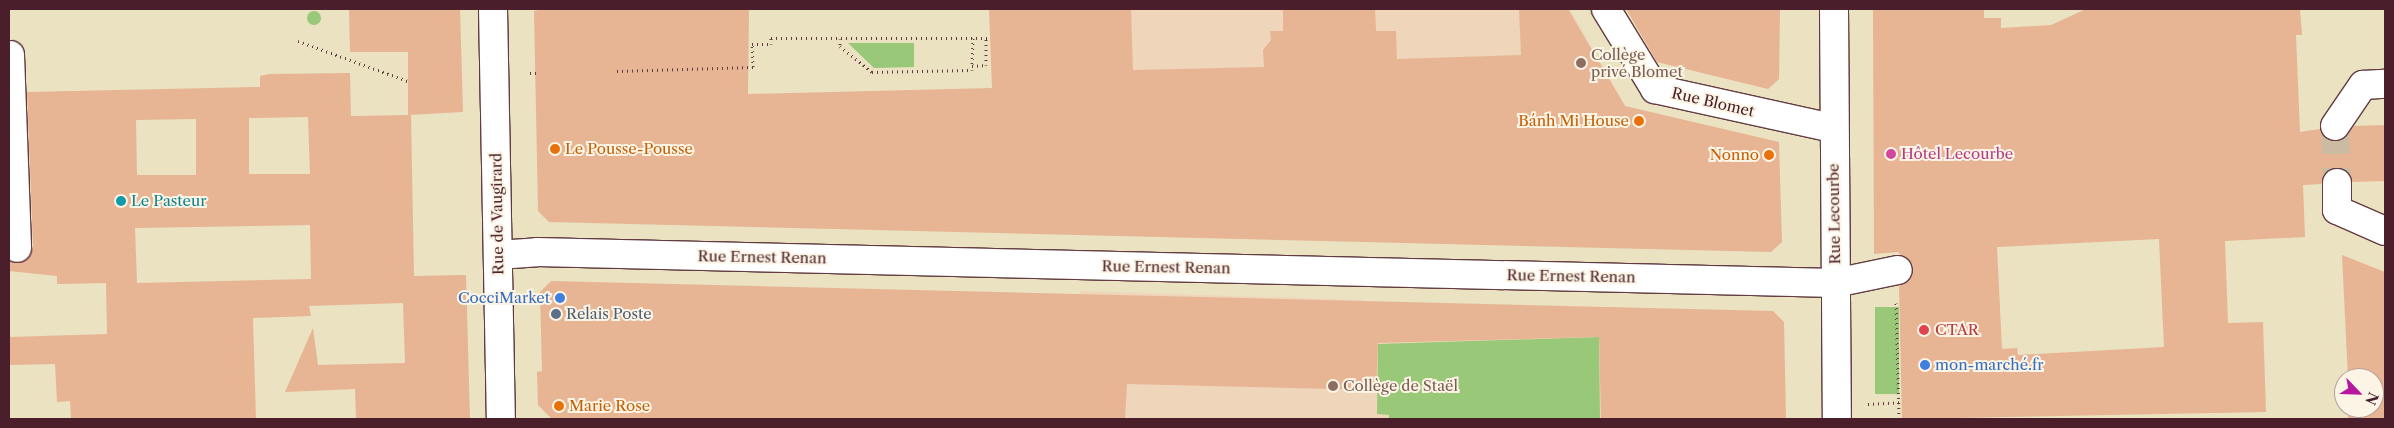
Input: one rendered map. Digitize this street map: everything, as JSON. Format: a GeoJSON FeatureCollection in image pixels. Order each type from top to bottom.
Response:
{"type":"FeatureCollection","features":[{"type":"Feature","properties":{"kind":"street","name":"Rue de Vaugirard"},"geometry":{"type":"LineString","coordinates":[[493,9],[501,419]]}},
{"type":"Feature","properties":{"kind":"street","name":"Rue Blomet"},"geometry":{"type":"LineString","coordinates":[[1606,9],[1655,88],[1833,128]]}},
{"type":"Feature","properties":{"kind":"street","name":"Rue Lecourbe"},"geometry":{"type":"LineString","coordinates":[[1834,9],[1833,128],[1837,419]]}},
{"type":"Feature","properties":{"kind":"street"},"geometry":{"type":"LineString","coordinates":[[10,55],[17,248]]}},
{"type":"Feature","properties":{"kind":"street"},"geometry":{"type":"LineString","coordinates":[[2335,126],[2363,85],[2385,84]]}},
{"type":"Feature","properties":{"kind":"street"},"geometry":{"type":"LineString","coordinates":[[2337,183],[2337,210],[2385,231]]}},
{"type":"Feature","properties":{"kind":"street","name":"Rue Ernest Renan"},"geometry":{"type":"LineString","coordinates":[[498,255],[557,252],[1835,283],[1898,270]]}},
{"type":"Feature","properties":{"kind":"path"},"geometry":{"type":"LineString","coordinates":[[617,71],[753,67],[752,44],[771,44],[771,38],[990,38]]}},
{"type":"Feature","properties":{"kind":"path"},"geometry":{"type":"LineString","coordinates":[[840,39],[840,46],[872,72],[972,70],[973,38]]}},
{"type":"Feature","properties":{"kind":"path"},"geometry":{"type":"LineString","coordinates":[[972,66],[986,65],[986,38]]}},
{"type":"Feature","properties":{"kind":"path"},"geometry":{"type":"LineString","coordinates":[[298,41],[408,81]]}},
{"type":"Feature","properties":{"kind":"path"},"geometry":{"type":"LineString","coordinates":[[530,73],[536,73]]}},
{"type":"Feature","properties":{"kind":"path"},"geometry":{"type":"LineString","coordinates":[[1896,297],[1899,419]]}},
{"type":"Feature","properties":{"kind":"path"},"geometry":{"type":"LineString","coordinates":[[1868,404],[1900,402]]}},
{"type":"Feature","properties":{"kind":"shaded area"},"geometry":{"type":"Polygon","coordinates":[[[1109,9],[1570,9],[1624,104],[1111,117],[1109,9]]]}},
{"type":"Feature","properties":{"kind":"shaded area","name":"Collège de Staël"},"geometry":{"type":"Polygon","coordinates":[[[1080,291],[1362,300],[1362,344],[1599,337],[1601,419],[1065,419],[1066,352],[1078,352],[1080,291]]]}},
{"type":"Feature","properties":{"kind":"green space"},"geometry":{"type":"Polygon","coordinates":[[[311,11],[317,11],[321,18],[317,25],[311,25],[307,21],[307,15],[311,11]]]}},
{"type":"Feature","properties":{"kind":"green space"},"geometry":{"type":"Polygon","coordinates":[[[848,43],[914,43],[914,67],[874,68],[848,43]]]}},
{"type":"Feature","properties":{"kind":"green space"},"geometry":{"type":"Polygon","coordinates":[[[1875,307],[1899,307],[1899,394],[1875,394],[1875,307]]]}},
{"type":"Feature","properties":{"kind":"green space"},"geometry":{"type":"Polygon","coordinates":[[[1599,337],[1600,419],[1389,419],[1389,415],[1377,414],[1378,344],[1599,337]]]}},
{"type":"Feature","properties":{"kind":"building"},"geometry":{"type":"Polygon","coordinates":[[[349,9],[460,9],[463,112],[408,115],[408,52],[350,52],[349,9]]]}},
{"type":"Feature","properties":{"kind":"building"},"geometry":{"type":"Polygon","coordinates":[[[544,9],[749,9],[748,94],[992,88],[989,9],[1131,9],[1133,70],[1264,67],[1263,50],[1271,40],[1270,31],[1283,31],[1283,9],[1375,9],[1376,31],[1396,31],[1397,59],[1521,55],[1519,9],[1568,9],[1625,106],[1779,142],[1782,242],[1771,252],[549,222],[538,211],[534,11],[544,9]]]}},
{"type":"Feature","properties":{"kind":"building"},"geometry":{"type":"Polygon","coordinates":[[[1626,9],[1780,9],[1779,79],[1768,89],[1657,62],[1626,9]]]}},
{"type":"Feature","properties":{"kind":"building"},"geometry":{"type":"Polygon","coordinates":[[[1873,9],[1984,9],[1984,18],[2001,18],[2001,28],[2051,25],[2086,9],[2300,9],[2302,35],[2296,35],[2300,132],[2320,129],[2334,142],[2342,140],[2354,126],[2385,125],[2385,181],[2352,182],[2344,169],[2330,169],[2321,184],[2303,185],[2305,237],[2225,241],[2228,323],[2263,322],[2266,412],[1902,419],[1899,286],[1909,281],[1913,267],[1898,252],[1874,254],[1873,9]],[[2159,239],[1997,247],[2002,349],[2017,348],[2018,355],[2164,347],[2159,239]]]}},
{"type":"Feature","properties":{"kind":"building"},"geometry":{"type":"Polygon","coordinates":[[[350,73],[351,116],[411,115],[414,276],[466,275],[470,419],[356,419],[355,389],[285,392],[313,328],[318,365],[405,363],[403,303],[309,306],[311,316],[253,318],[256,419],[71,419],[70,401],[57,402],[55,364],[9,365],[9,337],[107,334],[106,283],[57,284],[57,276],[9,271],[9,261],[25,261],[33,247],[27,92],[260,87],[260,76],[269,74],[350,73]],[[308,117],[249,118],[249,174],[310,174],[308,117]],[[196,119],[136,120],[137,175],[196,175],[196,119]],[[310,225],[135,228],[137,283],[311,279],[310,225]]]}},
{"type":"Feature","properties":{"kind":"building"},"geometry":{"type":"Polygon","coordinates":[[[2342,255],[2385,272],[2385,419],[2348,419],[2384,418],[2384,368],[2348,368],[2342,255]]]}},
{"type":"Feature","properties":{"kind":"building"},"geometry":{"type":"Polygon","coordinates":[[[551,281],[1773,311],[1784,322],[1786,419],[1601,419],[1599,337],[1378,343],[1376,390],[1127,384],[1125,419],[552,419],[538,405],[537,372],[542,371],[540,292],[551,281]]]}},
{"type":"Feature","properties":{"kind":"tunnel"},"geometry":{"type":"LineString","coordinates":[[2335,126],[2337,183]]}},
{"type":"Feature","properties":{"kind":"place","name":"Collège privé Blomet"},"geometry":{"type":"Point","coordinates":[1581,63]}},
{"type":"Feature","properties":{"kind":"place","name":"Bánh Mi House"},"geometry":{"type":"Point","coordinates":[1639,121]}},
{"type":"Feature","properties":{"kind":"place","name":"Le Pousse-Pousse"},"geometry":{"type":"Point","coordinates":[555,149]}},
{"type":"Feature","properties":{"kind":"place","name":"Hôtel Lecourbe"},"geometry":{"type":"Point","coordinates":[1891,154]}},
{"type":"Feature","properties":{"kind":"place","name":"Nonno"},"geometry":{"type":"Point","coordinates":[1769,155]}},
{"type":"Feature","properties":{"kind":"place","name":"Le Pasteur"},"geometry":{"type":"Point","coordinates":[121,201]}},
{"type":"Feature","properties":{"kind":"place","name":"CocciMarket"},"geometry":{"type":"Point","coordinates":[560,298]}},
{"type":"Feature","properties":{"kind":"place","name":"Relais Poste"},"geometry":{"type":"Point","coordinates":[556,314]}},
{"type":"Feature","properties":{"kind":"place","name":"CTAR"},"geometry":{"type":"Point","coordinates":[1924,330]}},
{"type":"Feature","properties":{"kind":"place","name":"mon-marché.fr"},"geometry":{"type":"Point","coordinates":[1925,365]}},
{"type":"Feature","properties":{"kind":"place","name":"Collège de Staël"},"geometry":{"type":"Point","coordinates":[1333,386]}},
{"type":"Feature","properties":{"kind":"place","name":"Marie Rose"},"geometry":{"type":"Point","coordinates":[559,406]}}]}
